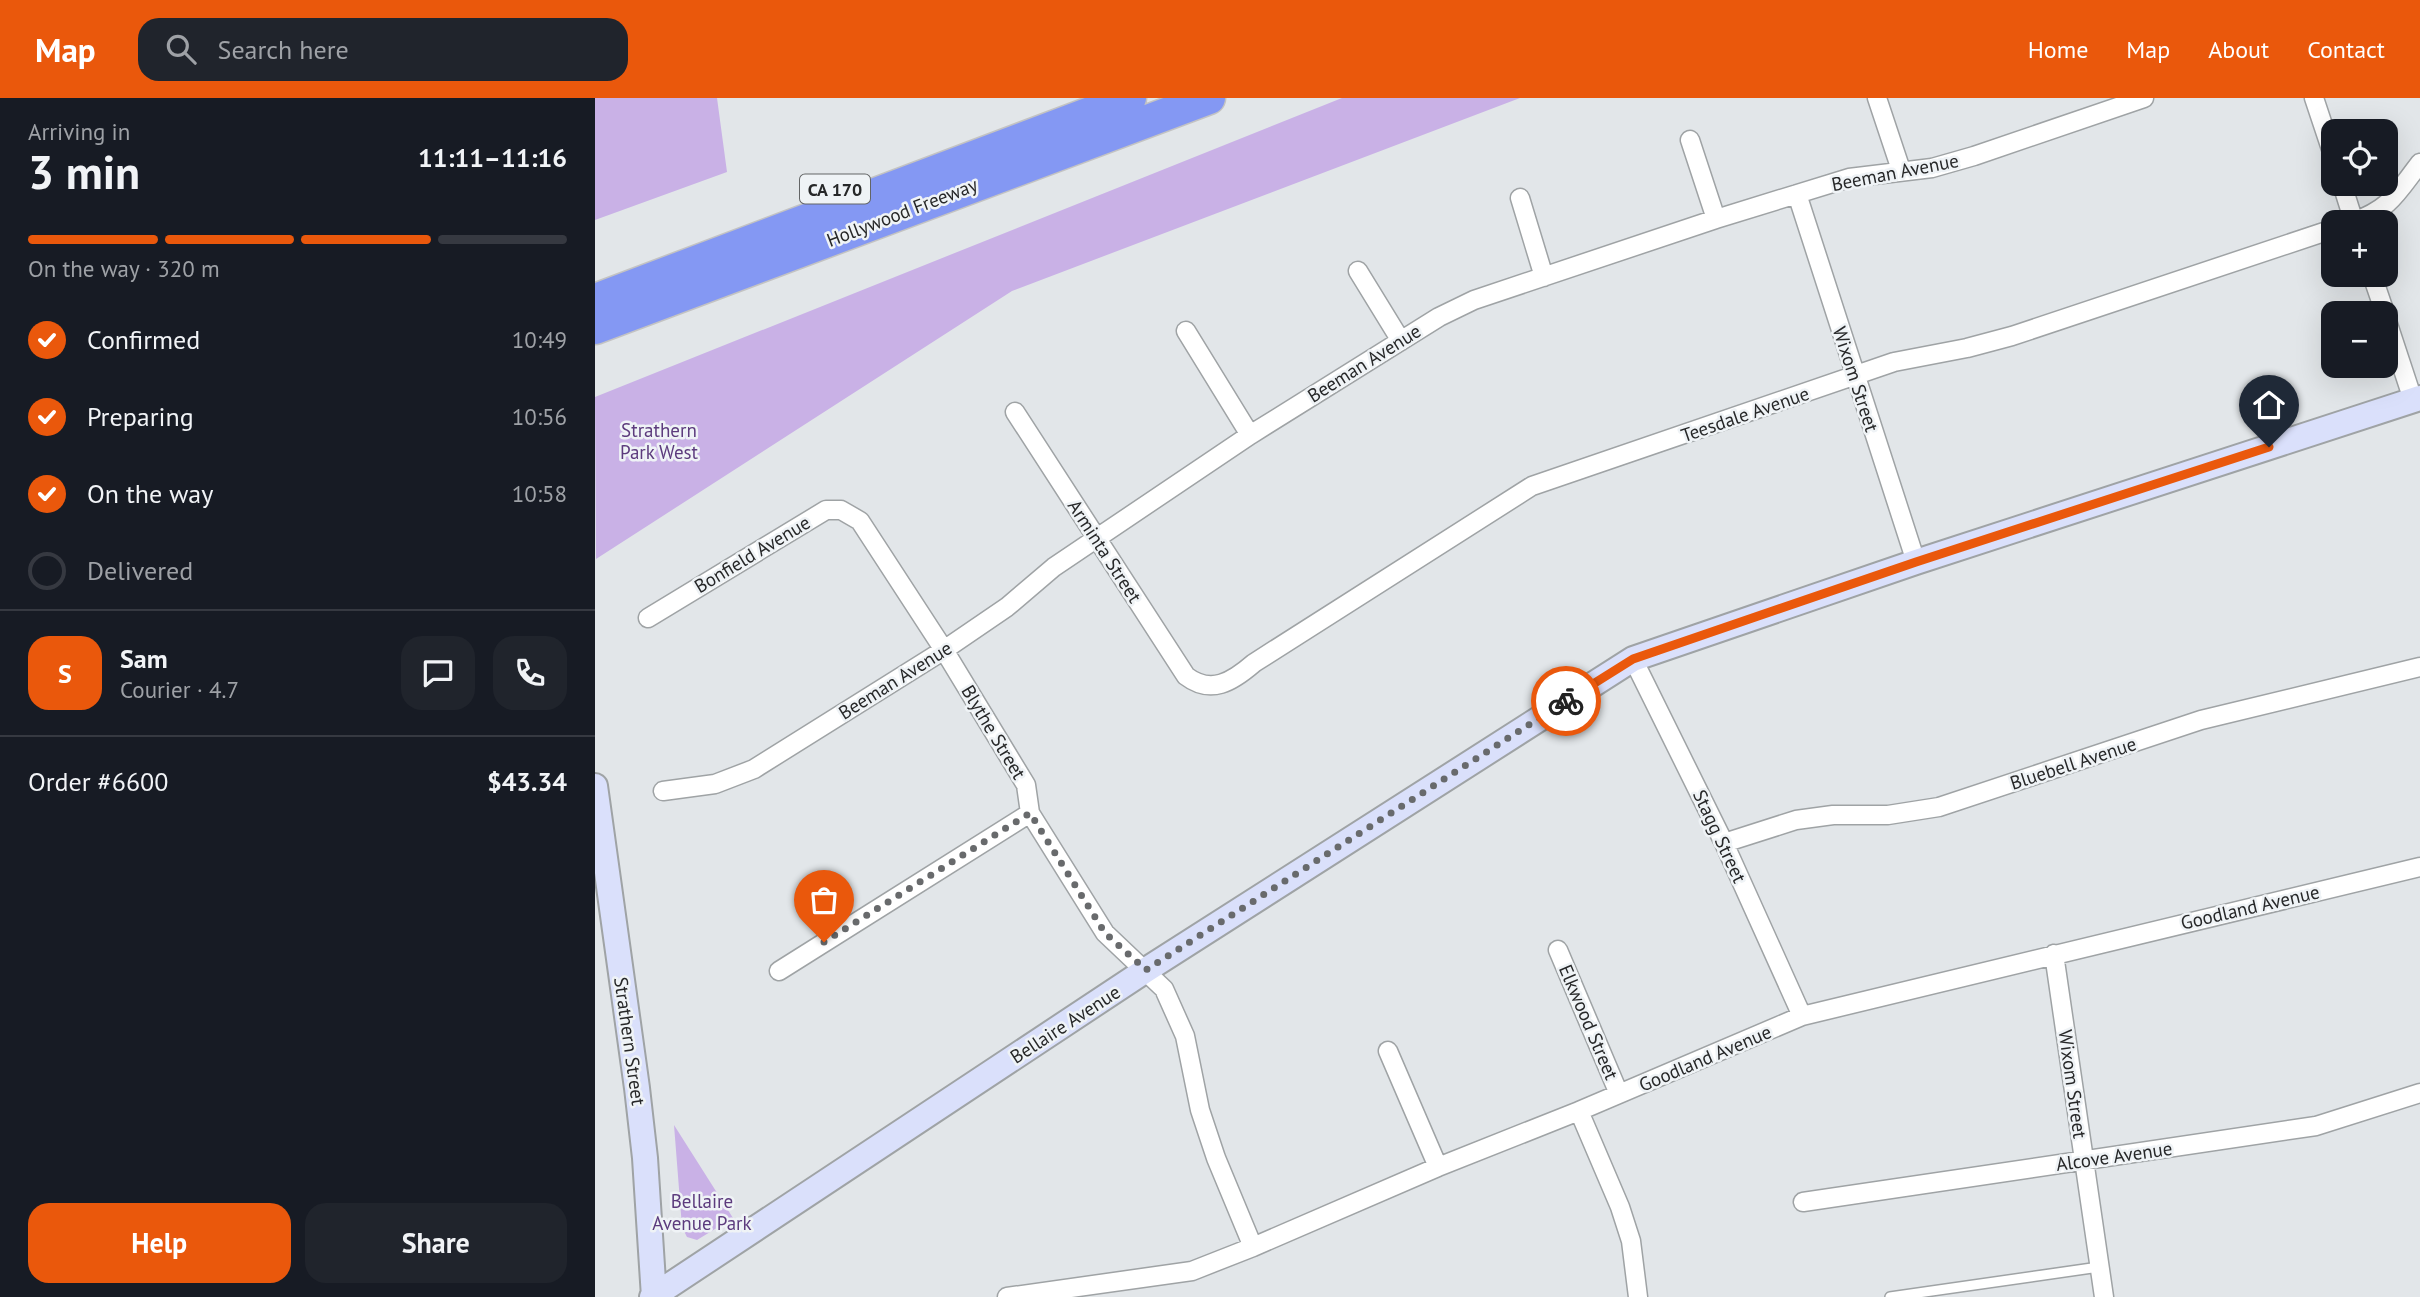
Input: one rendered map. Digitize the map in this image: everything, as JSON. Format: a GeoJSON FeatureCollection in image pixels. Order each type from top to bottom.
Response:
{"type":"FeatureCollection","features":[{"type":"Feature","properties":{"kind":"highway","name":"CA 170"},"geometry":{"type":"LineString","coordinates":[[595,278],[1074,98]]}},
{"type":"Feature","properties":{"kind":"highway"},"geometry":{"type":"LineString","coordinates":[[595,300],[1130,98]]}},
{"type":"Feature","properties":{"kind":"highway","name":"Hollywood Freeway"},"geometry":{"type":"LineString","coordinates":[[595,328],[1209,98]]}},
{"type":"Feature","properties":{"kind":"highway"},"geometry":{"type":"LineString","coordinates":[[595,312],[898,198],[930,201]]}},
{"type":"Feature","properties":{"kind":"street"},"geometry":{"type":"LineString","coordinates":[[1877,98],[1901,170]]}},
{"type":"Feature","properties":{"kind":"street","name":"Beeman Avenue"},"geometry":{"type":"LineString","coordinates":[[663,791],[715,784],[754,769],[944,650],[1007,607],[1054,567],[1250,435],[1439,317],[1474,300],[1716,219],[1849,178],[1932,168],[1974,156],[2098,105],[2144,98]]}},
{"type":"Feature","properties":{"kind":"street"},"geometry":{"type":"LineString","coordinates":[[2315,98],[2322,119]]}},
{"type":"Feature","properties":{"kind":"street"},"geometry":{"type":"LineString","coordinates":[[1690,140],[1716,219]]}},
{"type":"Feature","properties":{"kind":"street"},"geometry":{"type":"LineString","coordinates":[[2381,210],[2420,163]]}},
{"type":"Feature","properties":{"kind":"street","name":"Wixom Street"},"geometry":{"type":"LineString","coordinates":[[1797,194],[1916,562]]}},
{"type":"Feature","properties":{"kind":"street"},"geometry":{"type":"LineString","coordinates":[[1520,198],[1544,277]]}},
{"type":"Feature","properties":{"kind":"street","name":"Teesdale Avenue"},"geometry":{"type":"LineString","coordinates":[[1198,686],[1219,685],[1238,676],[1254,663],[1532,486],[1894,362],[2012,336],[2321,233]]}},
{"type":"Feature","properties":{"kind":"street"},"geometry":{"type":"LineString","coordinates":[[1357,271],[1401,341]]}},
{"type":"Feature","properties":{"kind":"street"},"geometry":{"type":"LineString","coordinates":[[1186,331],[1250,435]]}},
{"type":"Feature","properties":{"kind":"street"},"geometry":{"type":"LineString","coordinates":[[2398,349],[2417,399]]}},
{"type":"Feature","properties":{"kind":"street","name":"Bellaire Avenue"},"geometry":{"type":"LineString","coordinates":[[653,1296],[1146,970],[1633,659],[1916,562],[2417,399]]}},
{"type":"Feature","properties":{"kind":"street","name":"Arminta Street"},"geometry":{"type":"LineString","coordinates":[[1015,412],[1186,676],[1198,686]]}},
{"type":"Feature","properties":{"kind":"street","name":"Bonfield Avenue"},"geometry":{"type":"LineString","coordinates":[[648,618],[826,510],[841,510],[860,521]]}},
{"type":"Feature","properties":{"kind":"street","name":"Blythe Street"},"geometry":{"type":"LineString","coordinates":[[860,521],[944,650],[1026,785],[1030,813],[1105,933],[1164,989],[1185,1036],[1201,1110],[1216,1158],[1253,1247]]}},
{"type":"Feature","properties":{"kind":"street","name":"Stagg Street"},"geometry":{"type":"LineString","coordinates":[[1633,659],[1724,843],[1802,1016]]}},
{"type":"Feature","properties":{"kind":"street","name":"Bluebell Avenue"},"geometry":{"type":"LineString","coordinates":[[1724,843],[1796,820],[1833,815],[1888,815],[1939,807],[2201,720],[2420,667]]}},
{"type":"Feature","properties":{"kind":"street","name":"Strathern Street"},"geometry":{"type":"LineString","coordinates":[[595,787],[639,1099],[653,1296]]}},
{"type":"Feature","properties":{"kind":"street"},"geometry":{"type":"LineString","coordinates":[[779,971],[1030,813]]}},
{"type":"Feature","properties":{"kind":"street","name":"Goodland Avenue"},"geometry":{"type":"LineString","coordinates":[[1007,1297],[1192,1271],[1802,1016],[2420,867]]}},
{"type":"Feature","properties":{"kind":"street","name":"Elkwood Street"},"geometry":{"type":"LineString","coordinates":[[1558,950],[1619,1094]]}},
{"type":"Feature","properties":{"kind":"street","name":"Wixom Street"},"geometry":{"type":"LineString","coordinates":[[2054,954],[2104,1297]]}},
{"type":"Feature","properties":{"kind":"street"},"geometry":{"type":"LineString","coordinates":[[1388,1051],[1439,1167]]}},
{"type":"Feature","properties":{"kind":"street","name":"Alcove Avenue"},"geometry":{"type":"LineString","coordinates":[[1803,1202],[2316,1126],[2420,1093]]}},
{"type":"Feature","properties":{"kind":"street"},"geometry":{"type":"LineString","coordinates":[[1579,1111],[1621,1207],[1631,1241],[1638,1297]]}},
{"type":"Feature","properties":{"kind":"lane"},"geometry":{"type":"LineString","coordinates":[[1890,1297],[2099,1267]]}},
{"type":"Feature","properties":{"kind":"green space"},"geometry":{"type":"Polygon","coordinates":[[[595,98],[717,98],[727,172],[595,220],[595,98]]]}},
{"type":"Feature","properties":{"kind":"green space","name":"Strathern Park West"},"geometry":{"type":"Polygon","coordinates":[[[1342,98],[1520,98],[1012,291],[596,559],[595,397],[1342,98]]]}},
{"type":"Feature","properties":{"kind":"green space","name":"Bellaire Avenue Park"},"geometry":{"type":"Polygon","coordinates":[[[674,1125],[733,1218],[697,1240],[687,1237],[682,1227],[674,1125]]]}},
{"type":"Feature","properties":{"kind":"way so far"},"geometry":{"type":"LineString","coordinates":[[824,942],[1030,813],[1105,933],[1146,970],[1566,701]]}},
{"type":"Feature","properties":{"kind":"route"},"geometry":{"type":"LineString","coordinates":[[1566,701],[1633,659],[1916,562],[2269,447]]}}]}
